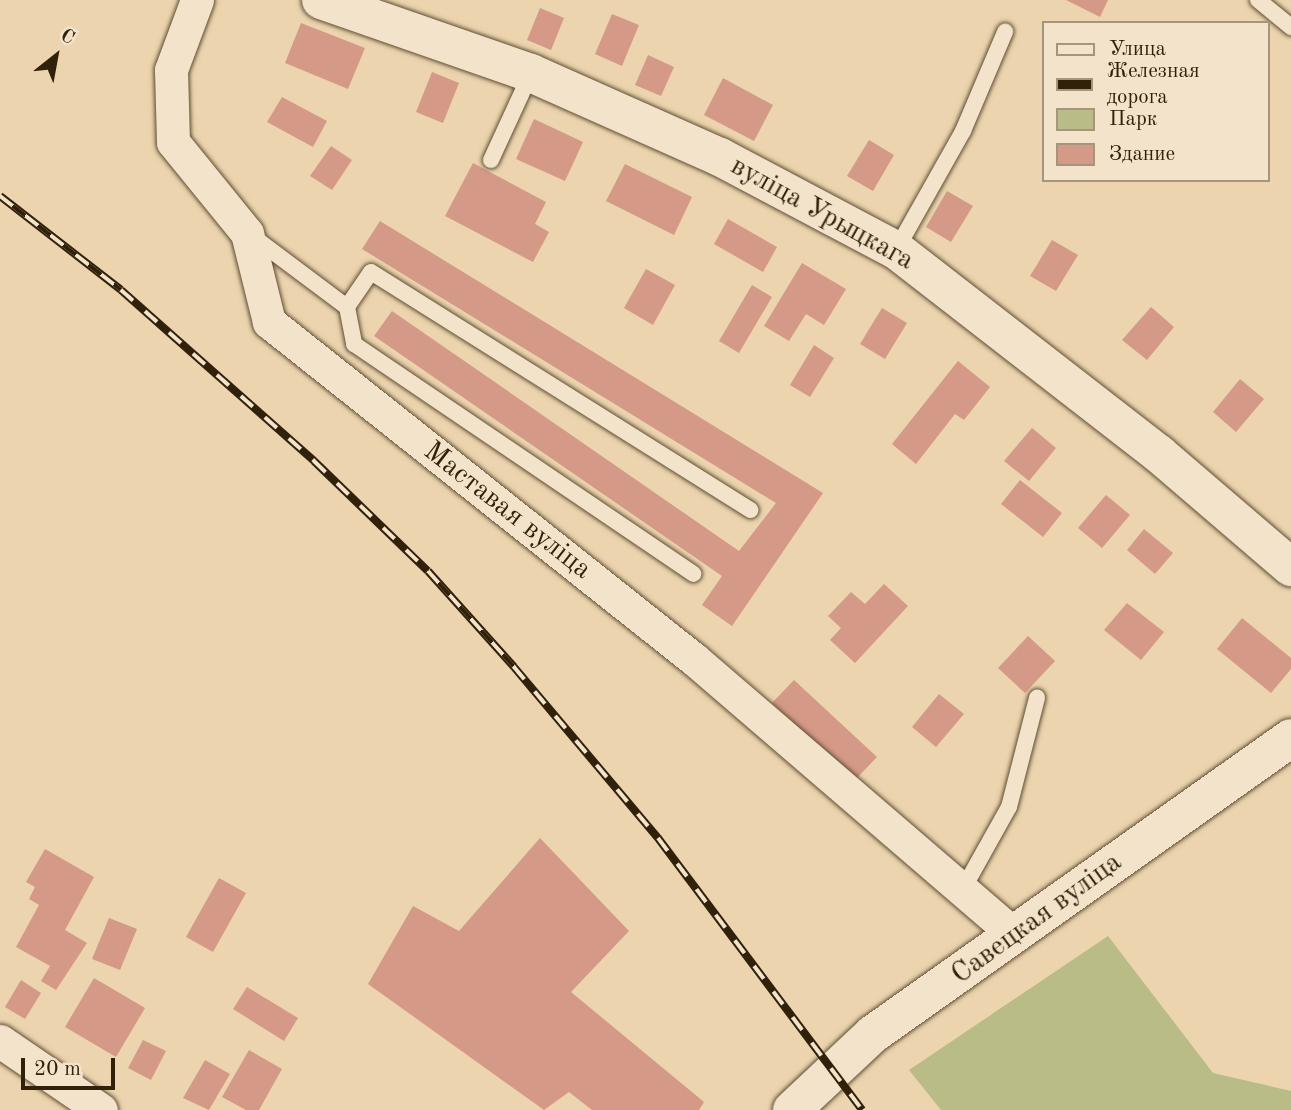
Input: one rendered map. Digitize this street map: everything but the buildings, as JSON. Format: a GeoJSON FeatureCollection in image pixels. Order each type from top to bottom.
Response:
{"type":"FeatureCollection","features":[{"type":"Feature","properties":{"kind":"main road","name":"вуліца Урыцкага"},"geometry":{"type":"LineString","coordinates":[[321,0],[531,72],[720,157],[895,250],[1160,454],[1291,567]]}},
{"type":"Feature","properties":{"kind":"main road","name":"Савецкая вуліца"},"geometry":{"type":"LineString","coordinates":[[792,1110],[873,1034],[1291,738]]}},
{"type":"Feature","properties":{"kind":"street","name":"Маставая вуліца"},"geometry":{"type":"LineString","coordinates":[[197,0],[172,70],[173,142],[247,233],[269,322],[695,660],[1014,934]]}},
{"type":"Feature","properties":{"kind":"street"},"geometry":{"type":"LineString","coordinates":[[0,1041],[101,1110]]}},
{"type":"Feature","properties":{"kind":"lane"},"geometry":{"type":"LineString","coordinates":[[1258,0],[1291,27]]}},
{"type":"Feature","properties":{"kind":"lane"},"geometry":{"type":"LineString","coordinates":[[895,250],[962,131],[1005,32]]}},
{"type":"Feature","properties":{"kind":"lane"},"geometry":{"type":"LineString","coordinates":[[491,160],[531,72]]}},
{"type":"Feature","properties":{"kind":"lane"},"geometry":{"type":"LineString","coordinates":[[247,233],[347,307],[354,344],[694,574]]}},
{"type":"Feature","properties":{"kind":"lane"},"geometry":{"type":"LineString","coordinates":[[347,307],[371,272],[751,510]]}},
{"type":"Feature","properties":{"kind":"lane"},"geometry":{"type":"LineString","coordinates":[[962,891],[1009,807],[1037,698]]}},
{"type":"Feature","properties":{"kind":"green space"},"geometry":{"type":"Polygon","coordinates":[[[1108,936],[1213,1073],[1291,1091],[1291,1110],[941,1110],[909,1070],[1108,936]]]}},
{"type":"Feature","properties":{"kind":"railway"},"geometry":{"type":"LineString","coordinates":[[0,196],[121,290],[314,461],[428,571],[514,667],[658,838],[862,1110]]}}]}
